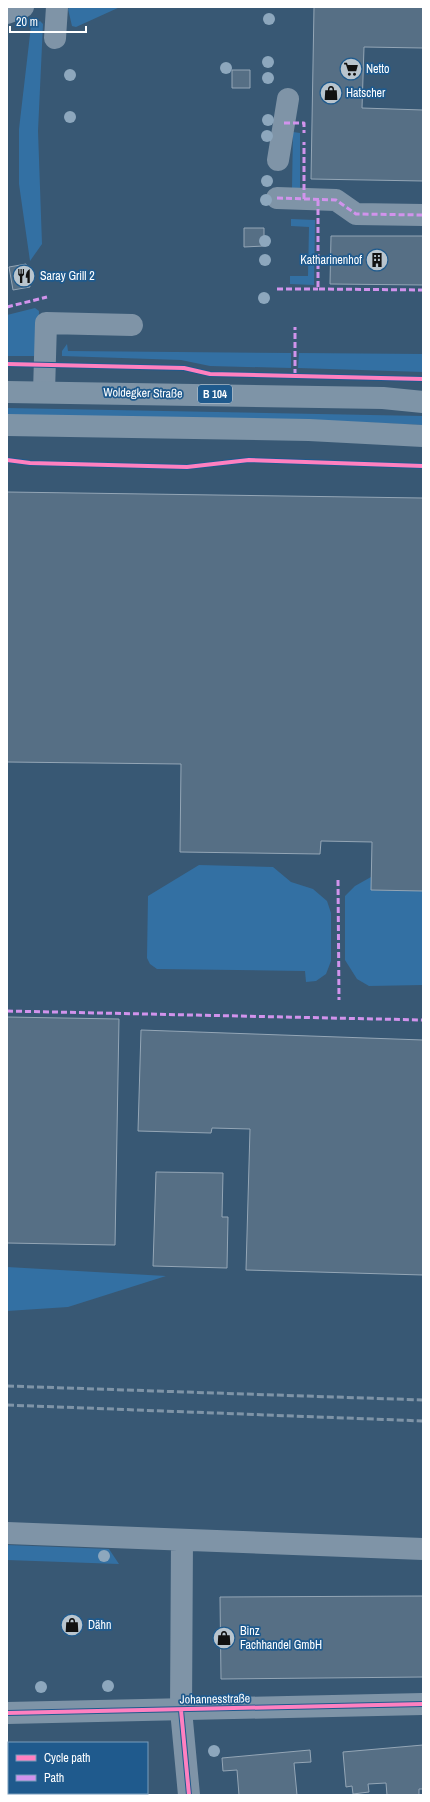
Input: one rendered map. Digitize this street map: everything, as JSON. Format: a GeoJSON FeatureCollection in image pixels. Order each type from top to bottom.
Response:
{"type":"FeatureCollection","features":[{"type":"Feature","properties":{"kind":"main road","name":"Woldegker Straße"},"geometry":{"type":"LineString","coordinates":[[7,392],[360,397],[423,402]]}},
{"type":"Feature","properties":{"kind":"main road"},"geometry":{"type":"LineString","coordinates":[[7,425],[309,430],[423,436]]}},
{"type":"Feature","properties":{"kind":"main road","name":"Johannesstraße"},"geometry":{"type":"LineString","coordinates":[[7,1713],[423,1704]]}},
{"type":"Feature","properties":{"kind":"street"},"geometry":{"type":"LineString","coordinates":[[7,13],[23,7]]}},
{"type":"Feature","properties":{"kind":"street"},"geometry":{"type":"LineString","coordinates":[[55,38],[56,7]]}},
{"type":"Feature","properties":{"kind":"street"},"geometry":{"type":"LineString","coordinates":[[278,160],[288,99]]}},
{"type":"Feature","properties":{"kind":"street"},"geometry":{"type":"LineString","coordinates":[[277,198],[336,200],[356,214],[423,215]]}},
{"type":"Feature","properties":{"kind":"street"},"geometry":{"type":"LineString","coordinates":[[44,392],[46,323],[132,324]]}},
{"type":"Feature","properties":{"kind":"street"},"geometry":{"type":"LineString","coordinates":[[7,1533],[423,1550]]}},
{"type":"Feature","properties":{"kind":"street"},"geometry":{"type":"LineString","coordinates":[[182,1540],[181,1710],[189,1795]]}},
{"type":"Feature","properties":{"kind":"shaded area"},"geometry":{"type":"Polygon","coordinates":[[[70,7],[120,7],[76,27],[72,26],[68,9],[70,7]]]}},
{"type":"Feature","properties":{"kind":"shaded area"},"geometry":{"type":"Polygon","coordinates":[[[40,21],[43,24],[38,131],[42,244],[30,261],[19,184],[19,129],[31,26],[40,21]]]}},
{"type":"Feature","properties":{"kind":"shaded area"},"geometry":{"type":"Polygon","coordinates":[[[293,132],[300,133],[300,188],[292,188],[293,132]]]}},
{"type":"Feature","properties":{"kind":"shaded area"},"geometry":{"type":"Polygon","coordinates":[[[291,219],[315,220],[314,285],[290,284],[290,276],[308,276],[309,227],[291,226],[291,219]]]}},
{"type":"Feature","properties":{"kind":"shaded area"},"geometry":{"type":"Polygon","coordinates":[[[35,308],[39,311],[38,351],[34,356],[7,356],[7,315],[35,308]]]}},
{"type":"Feature","properties":{"kind":"shaded area"},"geometry":{"type":"Polygon","coordinates":[[[67,344],[68,351],[291,353],[291,368],[210,366],[181,360],[62,356],[62,351],[67,344]]]}},
{"type":"Feature","properties":{"kind":"shaded area"},"geometry":{"type":"Polygon","coordinates":[[[299,353],[423,354],[423,372],[298,368],[299,353]]]}},
{"type":"Feature","properties":{"kind":"shaded area"},"geometry":{"type":"Polygon","coordinates":[[[7,408],[423,416],[423,425],[310,420],[7,416],[7,408]]]}},
{"type":"Feature","properties":{"kind":"shaded area"},"geometry":{"type":"Polygon","coordinates":[[[199,865],[273,867],[291,882],[313,889],[327,901],[331,913],[331,961],[326,974],[316,981],[306,982],[305,971],[157,969],[150,964],[147,958],[148,896],[199,865]]]}},
{"type":"Feature","properties":{"kind":"shaded area"},"geometry":{"type":"Polygon","coordinates":[[[371,877],[372,890],[423,891],[423,985],[369,986],[357,979],[345,960],[345,896],[355,886],[371,877]]]}},
{"type":"Feature","properties":{"kind":"shaded area"},"geometry":{"type":"Polygon","coordinates":[[[7,1267],[166,1276],[68,1307],[7,1311],[7,1267]]]}},
{"type":"Feature","properties":{"kind":"shaded area"},"geometry":{"type":"Polygon","coordinates":[[[7,1545],[109,1549],[119,1564],[7,1560],[7,1545]]]}},
{"type":"Feature","properties":{"kind":"building"},"geometry":{"type":"Polygon","coordinates":[[[314,7],[423,7],[423,48],[364,47],[362,108],[423,110],[423,181],[311,179],[314,7]]]}},
{"type":"Feature","properties":{"kind":"building"},"geometry":{"type":"Polygon","coordinates":[[[232,70],[250,70],[250,88],[232,88],[232,70]]]}},
{"type":"Feature","properties":{"kind":"building"},"geometry":{"type":"Polygon","coordinates":[[[244,228],[264,228],[264,246],[244,247],[244,228]]]}},
{"type":"Feature","properties":{"kind":"building","name":"Katharinenhof"},"geometry":{"type":"Polygon","coordinates":[[[331,236],[423,236],[423,285],[330,284],[331,236]]]}},
{"type":"Feature","properties":{"kind":"building"},"geometry":{"type":"Polygon","coordinates":[[[26,264],[30,287],[13,290],[9,267],[26,264]]]}},
{"type":"Feature","properties":{"kind":"building"},"geometry":{"type":"Polygon","coordinates":[[[7,492],[423,498],[423,891],[371,890],[372,842],[321,841],[320,854],[180,852],[181,764],[7,762],[7,492]]]}},
{"type":"Feature","properties":{"kind":"building"},"geometry":{"type":"Polygon","coordinates":[[[7,1017],[119,1019],[115,1245],[7,1243],[7,1017]]]}},
{"type":"Feature","properties":{"kind":"building"},"geometry":{"type":"Polygon","coordinates":[[[141,1030],[423,1040],[423,1275],[246,1270],[250,1129],[212,1128],[211,1133],[138,1131],[141,1030]]]}},
{"type":"Feature","properties":{"kind":"building"},"geometry":{"type":"Polygon","coordinates":[[[156,1172],[223,1173],[222,1217],[228,1217],[227,1268],[153,1266],[156,1172]]]}},
{"type":"Feature","properties":{"kind":"building"},"geometry":{"type":"Polygon","coordinates":[[[423,1596],[423,1677],[221,1679],[220,1597],[423,1596]]]}},
{"type":"Feature","properties":{"kind":"building"},"geometry":{"type":"Polygon","coordinates":[[[7,1743],[8,1743],[8,1780],[7,1743]]]}},
{"type":"Feature","properties":{"kind":"building"},"geometry":{"type":"Polygon","coordinates":[[[423,1745],[423,1789],[419,1789],[419,1795],[387,1795],[386,1783],[368,1784],[369,1792],[353,1794],[352,1786],[346,1787],[343,1752],[423,1745]]]}},
{"type":"Feature","properties":{"kind":"building"},"geometry":{"type":"Polygon","coordinates":[[[310,1750],[311,1762],[294,1763],[297,1795],[239,1795],[237,1770],[223,1771],[222,1758],[310,1750]]]}},
{"type":"Feature","properties":{"kind":"building"},"geometry":{"type":"Polygon","coordinates":[[[122,1794],[123,1795],[86,1795],[122,1794]]]}},
{"type":"Feature","properties":{"kind":"railway"},"geometry":{"type":"LineString","coordinates":[[7,1386],[423,1400]]}},
{"type":"Feature","properties":{"kind":"railway"},"geometry":{"type":"LineString","coordinates":[[7,1405],[423,1421]]}},
{"type":"Feature","properties":{"kind":"marked path"},"geometry":{"type":"LineString","coordinates":[[284,123],[304,123],[304,133]]}},
{"type":"Feature","properties":{"kind":"marked path"},"geometry":{"type":"LineString","coordinates":[[304,142],[304,199]]}},
{"type":"Feature","properties":{"kind":"marked path"},"geometry":{"type":"LineString","coordinates":[[277,198],[336,200],[356,214],[423,215]]}},
{"type":"Feature","properties":{"kind":"marked path"},"geometry":{"type":"LineString","coordinates":[[318,200],[318,289],[423,290]]}},
{"type":"Feature","properties":{"kind":"marked path"},"geometry":{"type":"LineString","coordinates":[[277,289],[318,289]]}},
{"type":"Feature","properties":{"kind":"marked path"},"geometry":{"type":"LineString","coordinates":[[7,307],[47,297]]}},
{"type":"Feature","properties":{"kind":"marked path"},"geometry":{"type":"LineString","coordinates":[[295,327],[295,375]]}},
{"type":"Feature","properties":{"kind":"marked path"},"geometry":{"type":"LineString","coordinates":[[338,880],[339,1000]]}},
{"type":"Feature","properties":{"kind":"marked path"},"geometry":{"type":"LineString","coordinates":[[7,1011],[423,1020]]}},
{"type":"Feature","properties":{"kind":"cycle path"},"geometry":{"type":"LineString","coordinates":[[7,364],[184,368],[210,374],[423,379]]}},
{"type":"Feature","properties":{"kind":"cycle path"},"geometry":{"type":"LineString","coordinates":[[7,460],[30,463],[187,467],[249,460],[423,466]]}},
{"type":"Feature","properties":{"kind":"cycle path"},"geometry":{"type":"LineString","coordinates":[[7,1713],[423,1704]]}},
{"type":"Feature","properties":{"kind":"cycle path"},"geometry":{"type":"LineString","coordinates":[[181,1710],[189,1795]]}},
{"type":"Feature","properties":{"kind":"place","name":"Netto"},"geometry":{"type":"Point","coordinates":[351,69]}},
{"type":"Feature","properties":{"kind":"place","name":"Hatscher"},"geometry":{"type":"Point","coordinates":[331,93]}},
{"type":"Feature","properties":{"kind":"place","name":"Katharinenhof"},"geometry":{"type":"Point","coordinates":[377,260]}},
{"type":"Feature","properties":{"kind":"place","name":"Saray Grill 2"},"geometry":{"type":"Point","coordinates":[24,276]}},
{"type":"Feature","properties":{"kind":"place","name":"Dähn"},"geometry":{"type":"Point","coordinates":[72,1625]}},
{"type":"Feature","properties":{"kind":"place","name":"Binz Fachhandel GmbH"},"geometry":{"type":"Point","coordinates":[224,1638]}}]}
